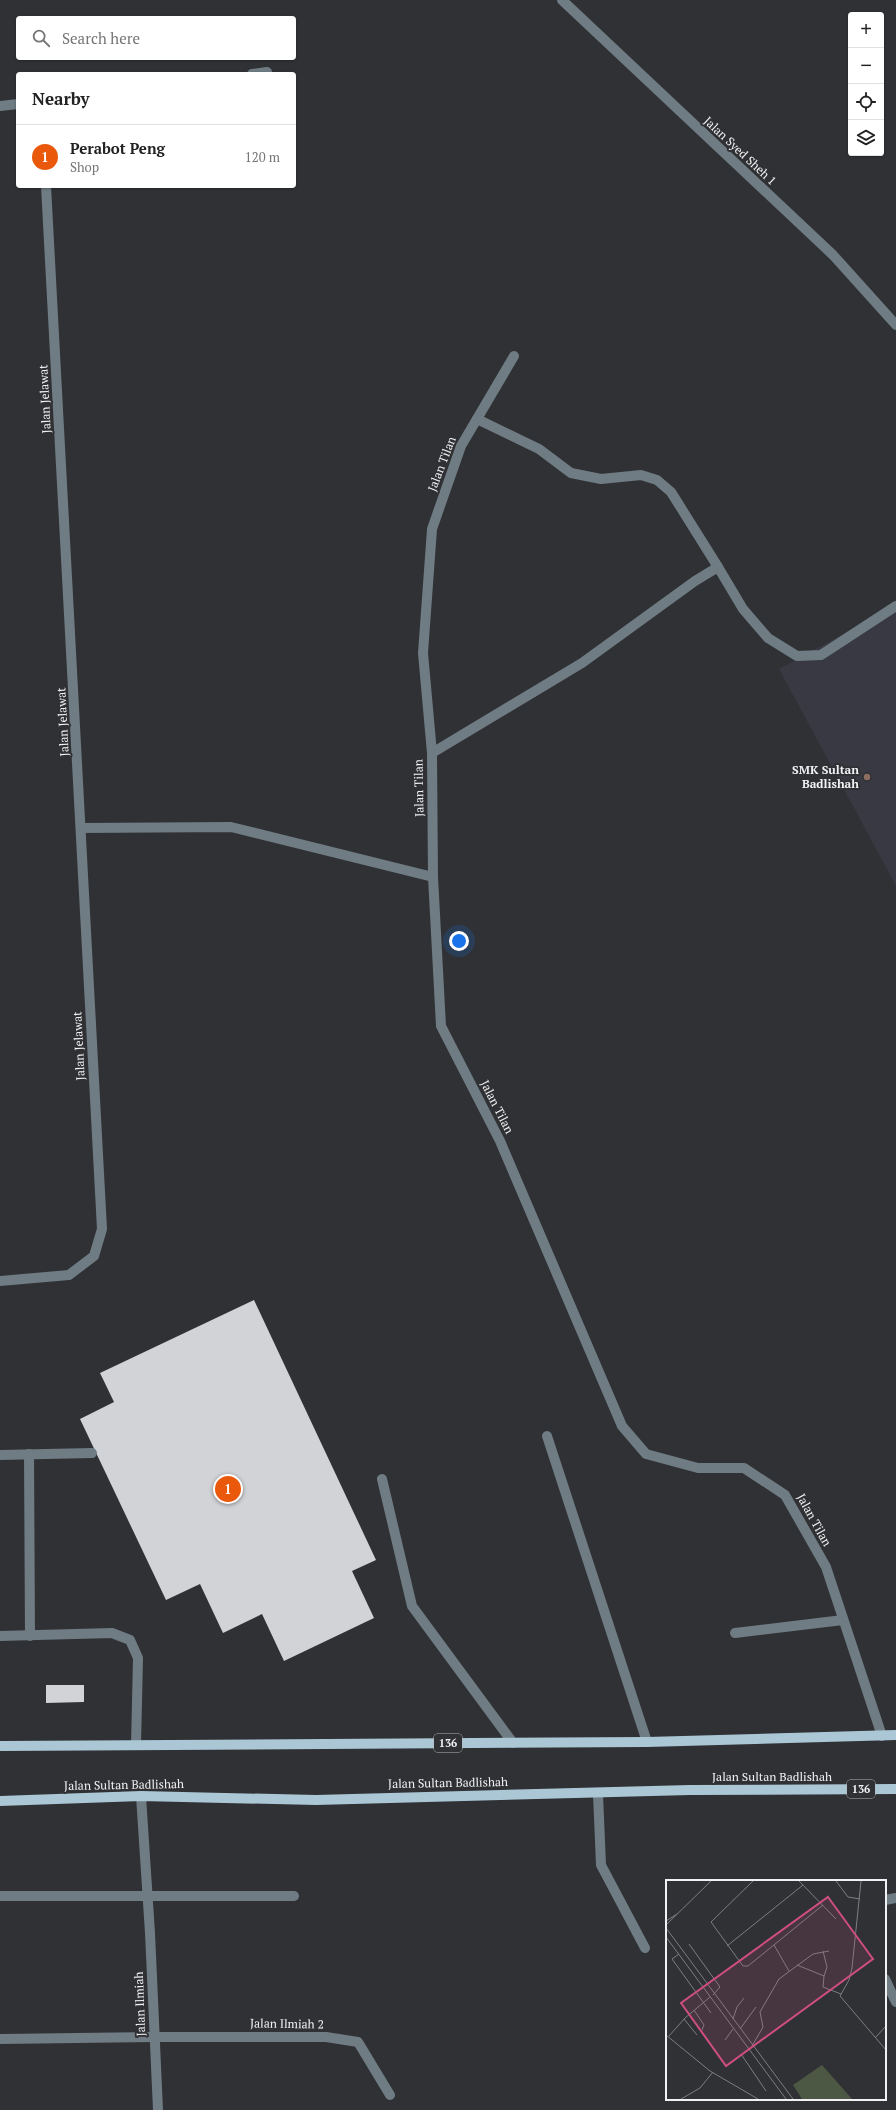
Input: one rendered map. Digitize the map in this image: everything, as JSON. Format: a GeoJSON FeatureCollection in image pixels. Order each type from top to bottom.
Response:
{"type":"FeatureCollection","features":[{"type":"Feature","properties":{"kind":"main road","name":"136"},"geometry":{"type":"LineString","coordinates":[[0,1746],[647,1742],[896,1735]]}},
{"type":"Feature","properties":{"kind":"main road","name":"Jalan Sultan Badlishah"},"geometry":{"type":"LineString","coordinates":[[0,1801],[141,1796],[316,1800],[598,1794],[690,1790],[896,1790]]}},
{"type":"Feature","properties":{"kind":"street","name":"Jalan Syed Sheh 1"},"geometry":{"type":"LineString","coordinates":[[562,0],[833,255],[896,325]]}},
{"type":"Feature","properties":{"kind":"street"},"geometry":{"type":"LineString","coordinates":[[0,106],[16,104]]}},
{"type":"Feature","properties":{"kind":"street","name":"Jalan Jelawat"},"geometry":{"type":"LineString","coordinates":[[0,1281],[69,1275],[94,1256],[102,1229],[46,188]]}},
{"type":"Feature","properties":{"kind":"street","name":"Jalan Tilan"},"geometry":{"type":"LineString","coordinates":[[514,356],[462,446],[432,529],[423,653],[432,753],[433,878],[441,1026],[500,1141],[622,1426],[646,1454],[698,1468],[744,1468],[785,1495],[826,1567],[882,1736]]}},
{"type":"Feature","properties":{"kind":"street"},"geometry":{"type":"LineString","coordinates":[[477,419],[539,449],[571,473],[601,479],[641,475],[657,480],[671,492],[743,609],[768,638],[797,656],[821,656],[896,606]]}},
{"type":"Feature","properties":{"kind":"street"},"geometry":{"type":"LineString","coordinates":[[432,753],[582,663],[718,567]]}},
{"type":"Feature","properties":{"kind":"street"},"geometry":{"type":"LineString","coordinates":[[81,828],[231,827],[433,878]]}},
{"type":"Feature","properties":{"kind":"street"},"geometry":{"type":"LineString","coordinates":[[547,1436],[647,1742]]}},
{"type":"Feature","properties":{"kind":"street"},"geometry":{"type":"LineString","coordinates":[[0,1455],[92,1453]]}},
{"type":"Feature","properties":{"kind":"street"},"geometry":{"type":"LineString","coordinates":[[29,1454],[30,1636]]}},
{"type":"Feature","properties":{"kind":"street"},"geometry":{"type":"LineString","coordinates":[[382,1479],[412,1606],[513,1743]]}},
{"type":"Feature","properties":{"kind":"street"},"geometry":{"type":"LineString","coordinates":[[735,1633],[843,1620]]}},
{"type":"Feature","properties":{"kind":"street"},"geometry":{"type":"LineString","coordinates":[[0,1636],[112,1633],[130,1640],[138,1658],[136,1745]]}},
{"type":"Feature","properties":{"kind":"street"},"geometry":{"type":"LineString","coordinates":[[598,1794],[601,1865],[645,1948]]}},
{"type":"Feature","properties":{"kind":"street","name":"Jalan Ilmiah"},"geometry":{"type":"LineString","coordinates":[[141,1796],[148,1896],[158,2110]]}},
{"type":"Feature","properties":{"kind":"street"},"geometry":{"type":"LineString","coordinates":[[0,1896],[294,1896]]}},
{"type":"Feature","properties":{"kind":"street"},"geometry":{"type":"LineString","coordinates":[[886,1981],[896,2002]]}},
{"type":"Feature","properties":{"kind":"street","name":"Jalan Ilmiah 2"},"geometry":{"type":"LineString","coordinates":[[0,2039],[326,2037],[358,2042],[390,2095]]}},
{"type":"Feature","properties":{"kind":"shaded area","name":"SMK Sultan Badlishah"},"geometry":{"type":"Polygon","coordinates":[[[896,605],[896,886],[779,669],[896,605]]]}},
{"type":"Feature","properties":{"kind":"building"},"geometry":{"type":"Polygon","coordinates":[[[254,1300],[376,1560],[352,1571],[374,1618],[284,1661],[262,1614],[223,1633],[200,1584],[166,1600],[80,1419],[114,1402],[100,1373],[254,1300]]]}},
{"type":"Feature","properties":{"kind":"building"},"geometry":{"type":"Polygon","coordinates":[[[46,1685],[84,1685],[84,1702],[46,1703],[46,1685]]]}},
{"type":"Feature","properties":{"kind":"place","name":"SMK Sultan Badlishah"},"geometry":{"type":"Point","coordinates":[867,777]}},
{"type":"Feature","properties":{"kind":"place","name":"Perabot Peng"},"geometry":{"type":"Point","coordinates":[228,1489]}}]}
